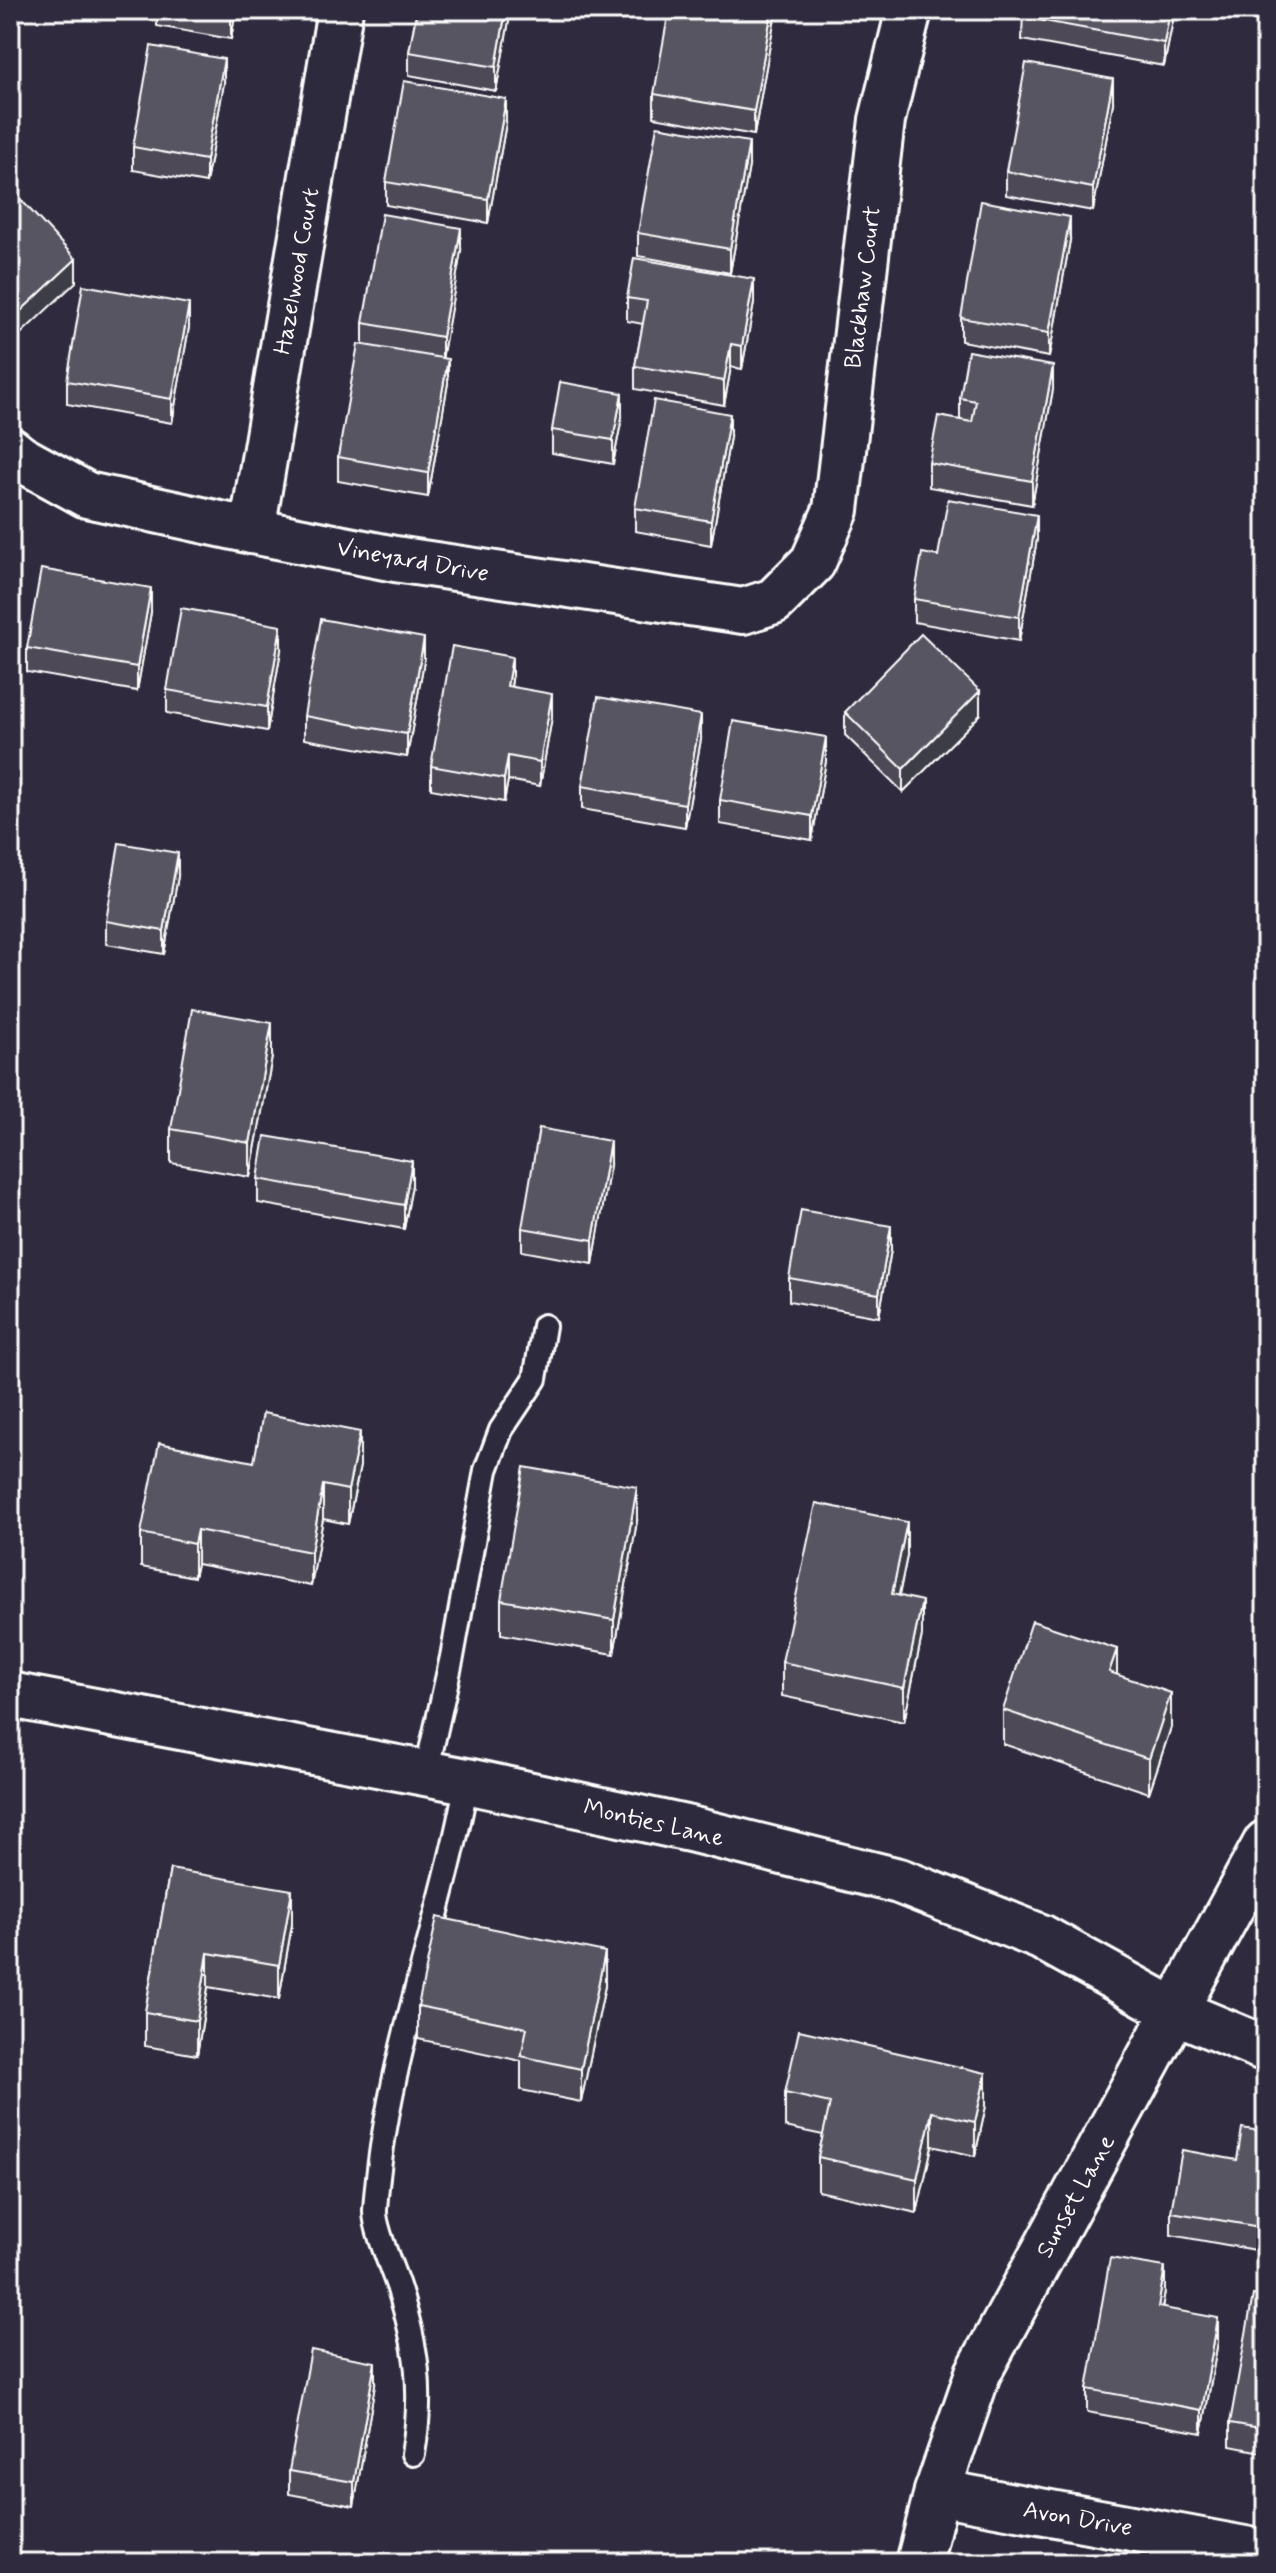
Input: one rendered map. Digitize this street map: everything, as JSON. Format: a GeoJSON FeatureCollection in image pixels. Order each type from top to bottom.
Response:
{"type":"FeatureCollection","features":[{"type":"Feature","properties":{"kind":"street","name":"Hazelwood Court"},"geometry":{"type":"LineString","coordinates":[[252,531],[340,10]]}},
{"type":"Feature","properties":{"kind":"street","name":"Blackhaw Court"},"geometry":{"type":"LineString","coordinates":[[813,562],[836,510],[882,120],[909,10]]}},
{"type":"Feature","properties":{"kind":"street","name":"Vineyard Drive"},"geometry":{"type":"LineString","coordinates":[[10,450],[87,495],[395,559],[743,611],[774,601],[813,562]]}},
{"type":"Feature","properties":{"kind":"street","name":"Monties Lane"},"geometry":{"type":"LineString","coordinates":[[10,1695],[446,1777],[690,1829],[899,1881],[1041,1937],[1175,2011],[1266,2049]]}},
{"type":"Feature","properties":{"kind":"street","name":"Sunset Lane"},"geometry":{"type":"LineString","coordinates":[[919,2563],[937,2492],[978,2373],[1266,1843]]}},
{"type":"Feature","properties":{"kind":"street","name":"Avon Drive"},"geometry":{"type":"LineString","coordinates":[[937,2492],[1266,2553]]}},
{"type":"Feature","properties":{"kind":"lane"},"geometry":{"type":"LineString","coordinates":[[413,2454],[419,2420],[419,2374],[403,2304],[375,2214],[390,2094],[457,1834],[446,1777],[452,1657],[486,1470],[501,1430],[535,1379],[544,1326]]}},
{"type":"Feature","properties":{"kind":"building"},"geometry":{"type":"Polygon","coordinates":[[[202,10],[232,10],[231,15],[202,10]]]}},
{"type":"Feature","properties":{"kind":"building"},"geometry":{"type":"Polygon","coordinates":[[[417,10],[506,10],[496,67],[409,52],[417,10]]]}},
{"type":"Feature","properties":{"kind":"building"},"geometry":{"type":"Polygon","coordinates":[[[669,10],[772,10],[754,111],[654,94],[669,10]]]}},
{"type":"Feature","properties":{"kind":"building"},"geometry":{"type":"Polygon","coordinates":[[[1023,10],[1170,10],[1164,43],[1022,17],[1023,10]]]}},
{"type":"Feature","properties":{"kind":"building"},"geometry":{"type":"Polygon","coordinates":[[[151,46],[224,59],[206,160],[133,147],[151,46]]]}},
{"type":"Feature","properties":{"kind":"building"},"geometry":{"type":"Polygon","coordinates":[[[1026,63],[1113,79],[1093,188],[1006,171],[1026,63]]]}},
{"type":"Feature","properties":{"kind":"building"},"geometry":{"type":"Polygon","coordinates":[[[404,81],[506,99],[488,199],[386,182],[404,81]]]}},
{"type":"Feature","properties":{"kind":"building"},"geometry":{"type":"Polygon","coordinates":[[[657,126],[749,142],[730,249],[638,233],[657,126]]]}},
{"type":"Feature","properties":{"kind":"building"},"geometry":{"type":"Polygon","coordinates":[[[10,188],[76,259],[10,321],[10,188]]]}},
{"type":"Feature","properties":{"kind":"building"},"geometry":{"type":"Polygon","coordinates":[[[981,201],[1070,217],[1049,333],[961,318],[981,201]]]}},
{"type":"Feature","properties":{"kind":"building"},"geometry":{"type":"Polygon","coordinates":[[[382,214],[461,228],[442,337],[363,323],[382,214]]]}},
{"type":"Feature","properties":{"kind":"building"},"geometry":{"type":"Polygon","coordinates":[[[634,258],[754,279],[742,346],[731,344],[724,381],[635,366],[647,301],[627,298],[634,258]]]}},
{"type":"Feature","properties":{"kind":"building"},"geometry":{"type":"Polygon","coordinates":[[[83,285],[189,304],[172,399],[67,381],[83,285]]]}},
{"type":"Feature","properties":{"kind":"building"},"geometry":{"type":"Polygon","coordinates":[[[358,344],[448,359],[428,473],[338,457],[358,344]]]}},
{"type":"Feature","properties":{"kind":"building"},"geometry":{"type":"Polygon","coordinates":[[[968,351],[1053,366],[1032,481],[929,463],[938,416],[972,422],[976,401],[960,398],[968,351]]]}},
{"type":"Feature","properties":{"kind":"building"},"geometry":{"type":"Polygon","coordinates":[[[560,382],[622,393],[613,440],[552,430],[560,382]]]}},
{"type":"Feature","properties":{"kind":"building"},"geometry":{"type":"Polygon","coordinates":[[[654,400],[730,414],[711,521],[635,508],[654,400]]]}},
{"type":"Feature","properties":{"kind":"building"},"geometry":{"type":"Polygon","coordinates":[[[948,499],[1037,515],[1019,617],[914,599],[922,553],[938,556],[948,499]]]}},
{"type":"Feature","properties":{"kind":"building"},"geometry":{"type":"Polygon","coordinates":[[[10,546],[15,547],[10,574],[10,546]]]}},
{"type":"Feature","properties":{"kind":"building"},"geometry":{"type":"Polygon","coordinates":[[[41,569],[151,588],[137,667],[27,648],[41,569]]]}},
{"type":"Feature","properties":{"kind":"building"},"geometry":{"type":"Polygon","coordinates":[[[181,608],[281,626],[267,707],[167,690],[181,608]]]}},
{"type":"Feature","properties":{"kind":"building"},"geometry":{"type":"Polygon","coordinates":[[[321,619],[424,638],[407,734],[304,716],[321,619]]]}},
{"type":"Feature","properties":{"kind":"building"},"geometry":{"type":"Polygon","coordinates":[[[921,634],[980,691],[903,769],[845,712],[921,634]]]}},
{"type":"Feature","properties":{"kind":"building"},"geometry":{"type":"Polygon","coordinates":[[[452,646],[512,657],[507,686],[552,694],[540,762],[508,756],[504,779],[431,766],[452,646]]]}},
{"type":"Feature","properties":{"kind":"building"},"geometry":{"type":"Polygon","coordinates":[[[598,697],[701,715],[685,804],[582,786],[598,697]]]}},
{"type":"Feature","properties":{"kind":"building"},"geometry":{"type":"Polygon","coordinates":[[[733,721],[826,737],[812,816],[720,800],[733,721]]]}},
{"type":"Feature","properties":{"kind":"building"},"geometry":{"type":"Polygon","coordinates":[[[119,843],[178,853],[164,931],[106,921],[119,843]]]}},
{"type":"Feature","properties":{"kind":"building"},"geometry":{"type":"Polygon","coordinates":[[[192,1009],[272,1023],[250,1143],[171,1129],[192,1009]]]}},
{"type":"Feature","properties":{"kind":"building"},"geometry":{"type":"Polygon","coordinates":[[[539,1128],[610,1141],[593,1240],[522,1228],[539,1128]]]}},
{"type":"Feature","properties":{"kind":"building"},"geometry":{"type":"Polygon","coordinates":[[[265,1136],[412,1161],[404,1205],[258,1179],[265,1136]]]}},
{"type":"Feature","properties":{"kind":"building"},"geometry":{"type":"Polygon","coordinates":[[[801,1210],[891,1226],[879,1294],[789,1278],[801,1210]]]}},
{"type":"Feature","properties":{"kind":"building"},"geometry":{"type":"Polygon","coordinates":[[[263,1413],[360,1432],[348,1490],[323,1485],[311,1552],[197,1530],[194,1544],[141,1533],[159,1443],[254,1462],[263,1413]]]}},
{"type":"Feature","properties":{"kind":"building"},"geometry":{"type":"Polygon","coordinates":[[[524,1467],[637,1487],[614,1620],[501,1600],[524,1467]]]}},
{"type":"Feature","properties":{"kind":"building"},"geometry":{"type":"Polygon","coordinates":[[[816,1503],[907,1522],[892,1594],[922,1601],[904,1688],[782,1662],[816,1503]]]}},
{"type":"Feature","properties":{"kind":"building"},"geometry":{"type":"Polygon","coordinates":[[[1032,1621],[1117,1649],[1109,1672],[1171,1693],[1149,1759],[1003,1710],[1032,1621]]]}},
{"type":"Feature","properties":{"kind":"building"},"geometry":{"type":"Polygon","coordinates":[[[170,1869],[292,1890],[279,1965],[208,1953],[197,2021],[145,2012],[170,1869]]]}},
{"type":"Feature","properties":{"kind":"building"},"geometry":{"type":"Polygon","coordinates":[[[437,1917],[605,1952],[581,2069],[521,2056],[527,2028],[418,2006],[437,1917]]]}},
{"type":"Feature","properties":{"kind":"building"},"geometry":{"type":"Polygon","coordinates":[[[799,2030],[986,2073],[975,2122],[932,2112],[917,2179],[818,2157],[830,2103],[785,2093],[799,2030]]]}},
{"type":"Feature","properties":{"kind":"building"},"geometry":{"type":"Polygon","coordinates":[[[1242,2128],[1266,2132],[1266,2228],[1171,2212],[1182,2150],[1237,2160],[1242,2128]]]}},
{"type":"Feature","properties":{"kind":"building"},"geometry":{"type":"Polygon","coordinates":[[[1110,2258],[1165,2267],[1158,2307],[1218,2318],[1202,2410],[1087,2389],[1110,2258]]]}},
{"type":"Feature","properties":{"kind":"building"},"geometry":{"type":"Polygon","coordinates":[[[1253,2295],[1266,2297],[1266,2429],[1230,2423],[1253,2295]]]}},
{"type":"Feature","properties":{"kind":"building"},"geometry":{"type":"Polygon","coordinates":[[[311,2350],[375,2362],[354,2482],[289,2471],[311,2350]]]}}]}
